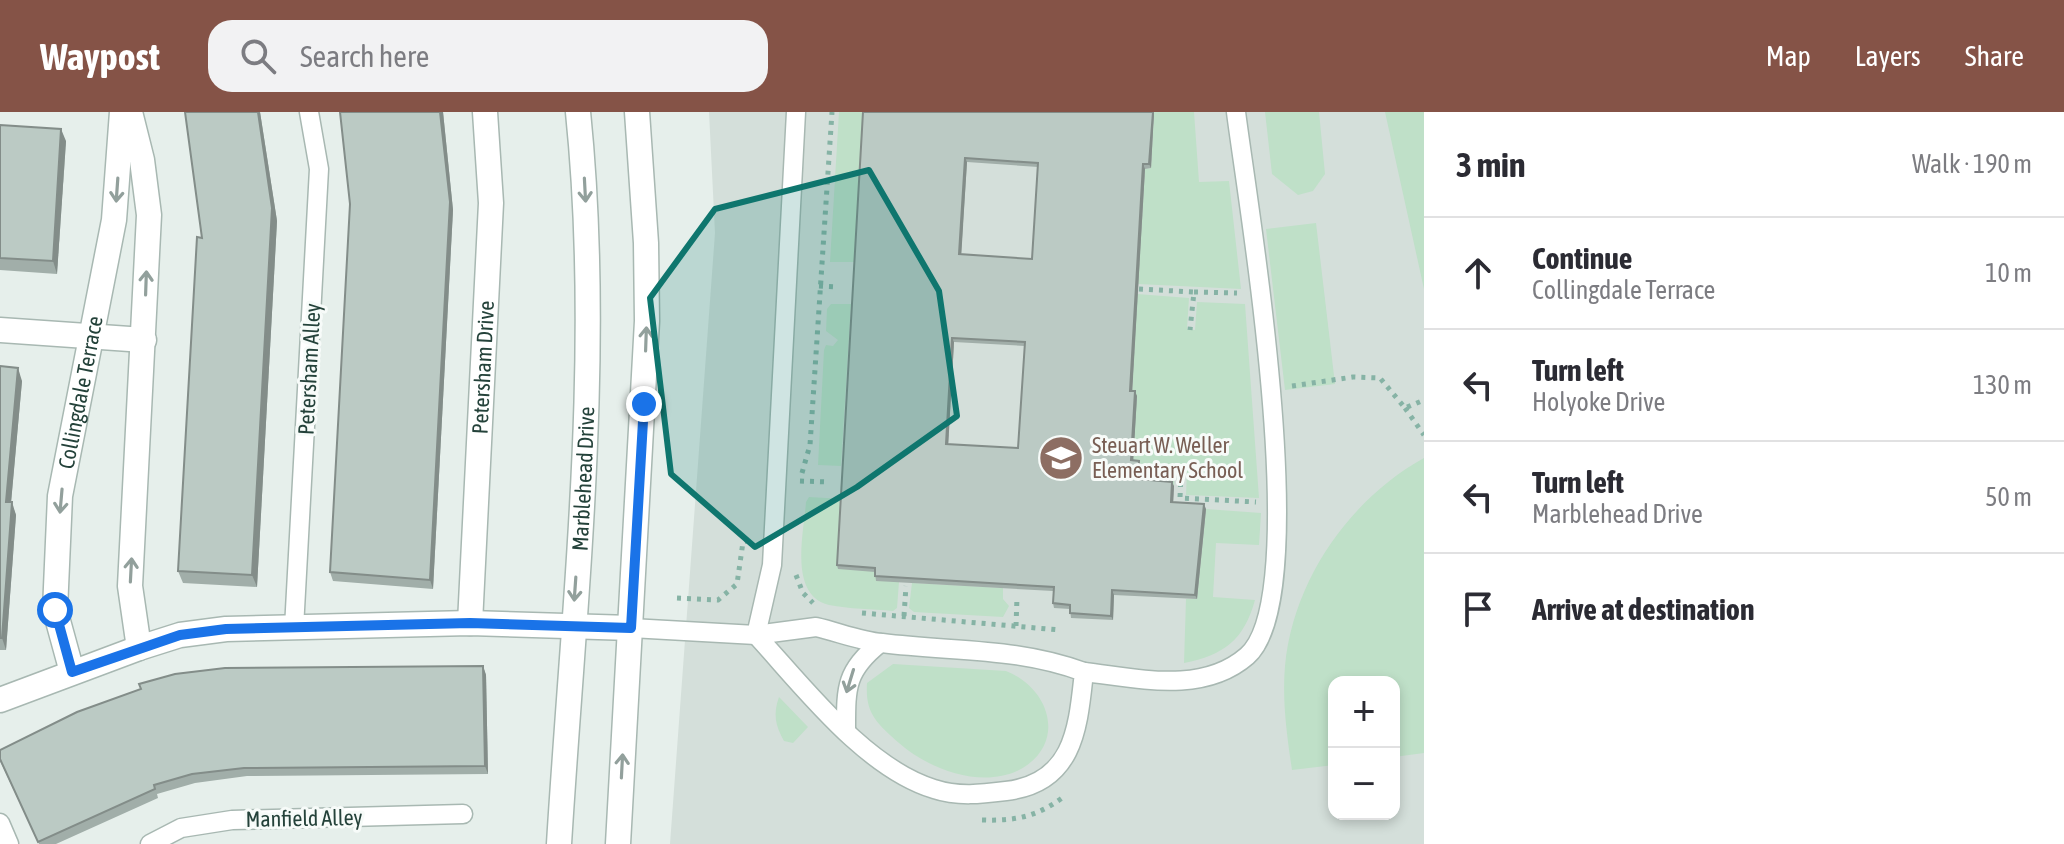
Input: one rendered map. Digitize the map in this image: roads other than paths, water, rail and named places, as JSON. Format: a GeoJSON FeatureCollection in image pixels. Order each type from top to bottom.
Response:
{"type":"FeatureCollection","features":[{"type":"Feature","properties":{"kind":"street","name":"Collingdale Terrace"},"geometry":{"type":"LineString","coordinates":[[72,672],[55,610],[60,496],[114,220],[122,112]]}},
{"type":"Feature","properties":{"kind":"street"},"geometry":{"type":"LineString","coordinates":[[130,112],[142,160],[149,215],[130,586],[139,648]]}},
{"type":"Feature","properties":{"kind":"street","name":"Petersham Drive"},"geometry":{"type":"LineString","coordinates":[[470,623],[491,203],[485,112]]}},
{"type":"Feature","properties":{"kind":"street","name":"Marblehead Drive"},"geometry":{"type":"LineString","coordinates":[[559,844],[588,321],[588,245],[578,112]]}},
{"type":"Feature","properties":{"kind":"street"},"geometry":{"type":"LineString","coordinates":[[618,844],[647,321],[646,243],[637,112]]}},
{"type":"Feature","properties":{"kind":"street"},"geometry":{"type":"LineString","coordinates":[[0,330],[144,340]]}},
{"type":"Feature","properties":{"kind":"street"},"geometry":{"type":"LineString","coordinates":[[0,700],[180,635],[226,629],[470,623],[631,628]]}},
{"type":"Feature","properties":{"kind":"lane","name":"Petersham Alley"},"geometry":{"type":"LineString","coordinates":[[294,628],[319,169],[309,112]]}},
{"type":"Feature","properties":{"kind":"lane"},"geometry":{"type":"LineString","coordinates":[[756,635],[772,565],[796,112]]}},
{"type":"Feature","properties":{"kind":"lane"},"geometry":{"type":"LineString","coordinates":[[631,628],[756,635],[816,627],[880,643],[988,649],[1050,659],[1084,672],[1180,682],[1223,672],[1249,655],[1269,621],[1277,503],[1271,389],[1236,112]]}},
{"type":"Feature","properties":{"kind":"lane"},"geometry":{"type":"LineString","coordinates":[[756,635],[846,731],[893,768],[933,789],[971,795],[1016,790],[1044,777],[1070,753],[1078,722],[1084,672]]}},
{"type":"Feature","properties":{"kind":"lane"},"geometry":{"type":"LineString","coordinates":[[846,731],[846,690],[856,662],[880,643]]}},
{"type":"Feature","properties":{"kind":"lane","name":"Manfield Alley"},"geometry":{"type":"LineString","coordinates":[[150,844],[181,828],[232,820],[463,814]]}},
{"type":"Feature","properties":{"kind":"lane"},"geometry":{"type":"LineString","coordinates":[[0,823],[9,844]]}},
{"type":"Feature","properties":{"kind":"place","name":"Steuart W. Weller Elementary School"},"geometry":{"type":"Point","coordinates":[1061,458]}}]}
